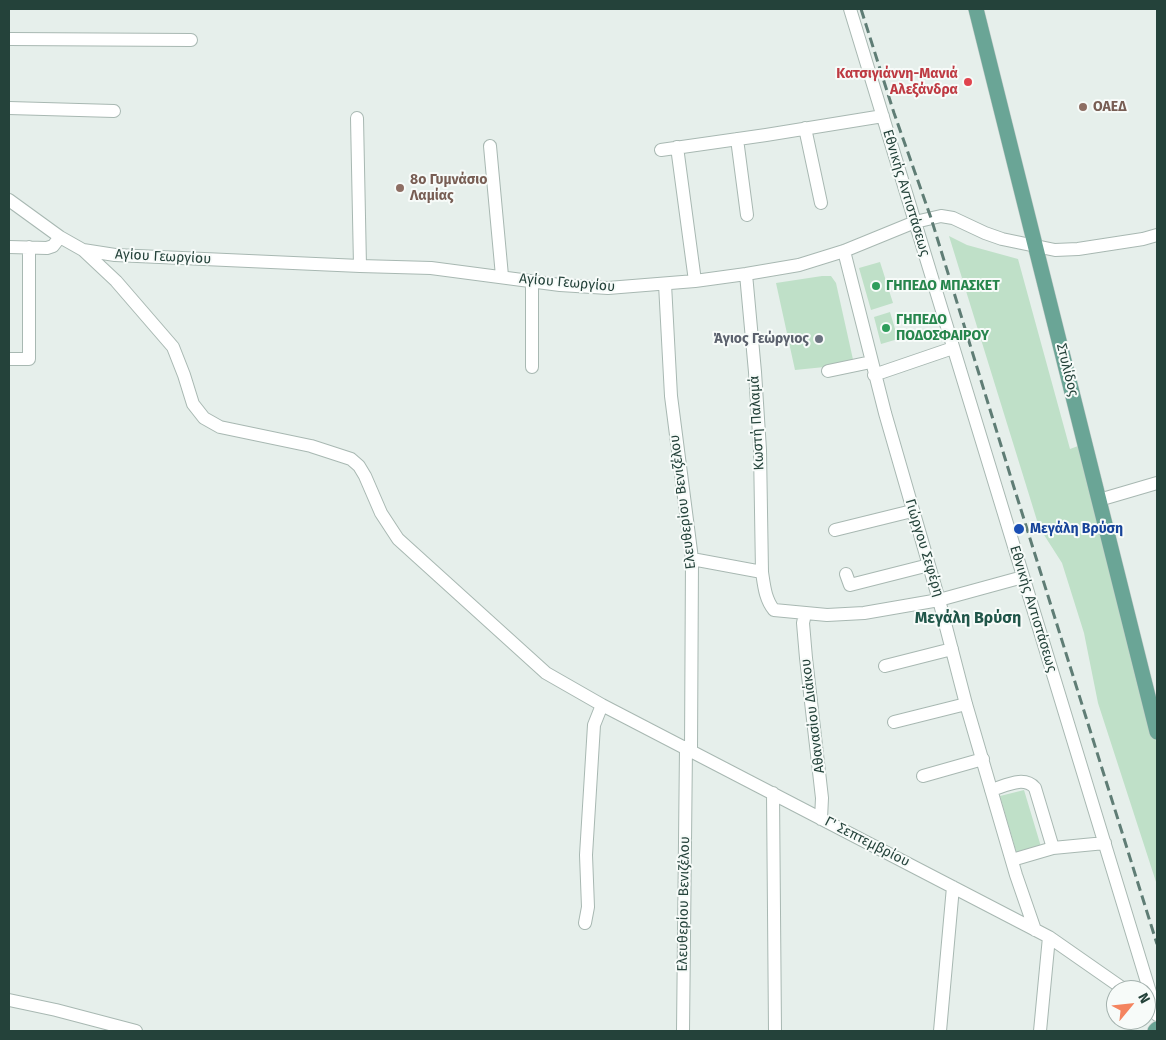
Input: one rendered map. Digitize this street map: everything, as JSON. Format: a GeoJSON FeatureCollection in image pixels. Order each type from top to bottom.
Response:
{"type":"FeatureCollection","features":[{"type":"Feature","properties":{"kind":"main road","name":"Στυλίδος"},"geometry":{"type":"LineString","coordinates":[[976,9],[1099,500],[1153,701],[1157,732]]}},
{"type":"Feature","properties":{"kind":"street","name":"Εθνικής Αντιστάσεως"},"geometry":{"type":"LineString","coordinates":[[850,9],[1157,1015]]}},
{"type":"Feature","properties":{"kind":"street"},"geometry":{"type":"LineString","coordinates":[[9,39],[191,40]]}},
{"type":"Feature","properties":{"kind":"street"},"geometry":{"type":"LineString","coordinates":[[9,108],[114,111]]}},
{"type":"Feature","properties":{"kind":"street"},"geometry":{"type":"LineString","coordinates":[[661,150],[883,116]]}},
{"type":"Feature","properties":{"kind":"street"},"geometry":{"type":"LineString","coordinates":[[357,118],[360,266]]}},
{"type":"Feature","properties":{"kind":"street"},"geometry":{"type":"LineString","coordinates":[[805,128],[821,203]]}},
{"type":"Feature","properties":{"kind":"street"},"geometry":{"type":"LineString","coordinates":[[737,139],[747,215]]}},
{"type":"Feature","properties":{"kind":"street"},"geometry":{"type":"LineString","coordinates":[[490,146],[502,276]]}},
{"type":"Feature","properties":{"kind":"street"},"geometry":{"type":"LineString","coordinates":[[677,147],[695,281]]}},
{"type":"Feature","properties":{"kind":"street"},"geometry":{"type":"LineString","coordinates":[[9,200],[60,237],[83,250]]}},
{"type":"Feature","properties":{"kind":"street","name":"Αγίου Γεωργίου"},"geometry":{"type":"LineString","coordinates":[[83,250],[115,255],[431,268],[532,281],[608,288],[695,281],[799,265],[844,251],[915,222],[934,217],[946,216],[994,236],[1055,250],[1078,249],[1157,235]]}},
{"type":"Feature","properties":{"kind":"street"},"geometry":{"type":"LineString","coordinates":[[9,247],[48,248],[57,242],[60,237]]}},
{"type":"Feature","properties":{"kind":"street"},"geometry":{"type":"LineString","coordinates":[[9,358],[29,359],[29,247]]}},
{"type":"Feature","properties":{"kind":"street","name":"Γ' Σεπτεμβρίου"},"geometry":{"type":"LineString","coordinates":[[83,250],[116,282],[173,347],[194,404],[204,418],[220,427],[311,446],[351,459],[359,466],[365,476],[387,525],[398,539],[412,554],[546,673],[602,705],[1049,937],[1111,980]]}},
{"type":"Feature","properties":{"kind":"street","name":"Γιώργου Σεφέρη"},"geometry":{"type":"LineString","coordinates":[[844,251],[872,368],[939,600],[966,704],[1026,908],[1035,930]]}},
{"type":"Feature","properties":{"kind":"street","name":"Κωστή Παλαμά"},"geometry":{"type":"LineString","coordinates":[[746,274],[760,450],[762,572],[766,596],[774,610],[805,614]]}},
{"type":"Feature","properties":{"kind":"street"},"geometry":{"type":"LineString","coordinates":[[532,281],[532,367]]}},
{"type":"Feature","properties":{"kind":"street","name":"Ελευθερίου Βενιζέλου"},"geometry":{"type":"LineString","coordinates":[[665,284],[671,396],[692,559],[683,1031]]}},
{"type":"Feature","properties":{"kind":"street"},"geometry":{"type":"LineString","coordinates":[[828,371],[872,368],[953,348]]}},
{"type":"Feature","properties":{"kind":"street"},"geometry":{"type":"LineString","coordinates":[[1099,500],[1157,483]]}},
{"type":"Feature","properties":{"kind":"street"},"geometry":{"type":"LineString","coordinates":[[835,530],[912,511]]}},
{"type":"Feature","properties":{"kind":"street"},"geometry":{"type":"LineString","coordinates":[[692,559],[762,572]]}},
{"type":"Feature","properties":{"kind":"street"},"geometry":{"type":"LineString","coordinates":[[846,574],[850,585],[929,565]]}},
{"type":"Feature","properties":{"kind":"street"},"geometry":{"type":"LineString","coordinates":[[805,614],[847,615],[883,610],[939,600],[1023,577]]}},
{"type":"Feature","properties":{"kind":"street","name":"Αθανασίου Διάκου"},"geometry":{"type":"LineString","coordinates":[[805,614],[803,623],[822,798],[821,818]]}},
{"type":"Feature","properties":{"kind":"street"},"geometry":{"type":"LineString","coordinates":[[885,666],[952,649]]}},
{"type":"Feature","properties":{"kind":"street"},"geometry":{"type":"LineString","coordinates":[[894,722],[966,704]]}},
{"type":"Feature","properties":{"kind":"street"},"geometry":{"type":"LineString","coordinates":[[585,923],[588,907],[586,855],[594,725],[602,705]]}},
{"type":"Feature","properties":{"kind":"street"},"geometry":{"type":"LineString","coordinates":[[924,776],[983,759]]}},
{"type":"Feature","properties":{"kind":"street"},"geometry":{"type":"LineString","coordinates":[[991,790],[1023,781],[1031,782],[1035,788],[1053,848]]}},
{"type":"Feature","properties":{"kind":"street"},"geometry":{"type":"LineString","coordinates":[[773,794],[775,1031]]}},
{"type":"Feature","properties":{"kind":"street"},"geometry":{"type":"LineString","coordinates":[[1012,860],[1053,848],[1105,843]]}},
{"type":"Feature","properties":{"kind":"street"},"geometry":{"type":"LineString","coordinates":[[940,1031],[952,887]]}},
{"type":"Feature","properties":{"kind":"street"},"geometry":{"type":"LineString","coordinates":[[1040,1031],[1049,937]]}},
{"type":"Feature","properties":{"kind":"street"},"geometry":{"type":"LineString","coordinates":[[9,1000],[136,1031]]}},
{"type":"Feature","properties":{"kind":"green space"},"geometry":{"type":"Polygon","coordinates":[[[949,236],[967,245],[1018,259],[1070,449],[1078,446],[1100,522],[1157,745],[1157,885],[1098,703],[1084,633],[1062,563],[1039,527],[949,236]]]}},
{"type":"Feature","properties":{"kind":"green space","name":"ΓΗΠΕΔΟ ΜΠΑΣΚΕΤ"},"geometry":{"type":"Polygon","coordinates":[[[880,262],[893,303],[871,310],[859,268],[880,262]]]}},
{"type":"Feature","properties":{"kind":"green space"},"geometry":{"type":"Polygon","coordinates":[[[831,276],[836,283],[854,364],[795,370],[776,283],[831,276]]]}},
{"type":"Feature","properties":{"kind":"green space","name":"ΓΗΠΕΔΟ ΠΟΔΟΣΦΑΙΡΟΥ"},"geometry":{"type":"Polygon","coordinates":[[[890,312],[898,339],[881,344],[874,317],[890,312]]]}},
{"type":"Feature","properties":{"kind":"green space"},"geometry":{"type":"Polygon","coordinates":[[[1024,790],[1042,850],[1018,858],[1000,796],[1024,790]]]}},
{"type":"Feature","properties":{"kind":"railway"},"geometry":{"type":"LineString","coordinates":[[861,9],[894,113],[931,218],[1157,944]]}},
{"type":"Feature","properties":{"kind":"place","name":"Κατσιγιάννη-Μανιά Αλεξάνδρα"},"geometry":{"type":"Point","coordinates":[968,82]}},
{"type":"Feature","properties":{"kind":"place","name":"ΟΑΕΔ"},"geometry":{"type":"Point","coordinates":[1083,107]}},
{"type":"Feature","properties":{"kind":"place","name":"8ο Γυμνάσιο Λαμίας"},"geometry":{"type":"Point","coordinates":[400,188]}},
{"type":"Feature","properties":{"kind":"place","name":"ΓΗΠΕΔΟ ΜΠΑΣΚΕΤ"},"geometry":{"type":"Point","coordinates":[876,286]}},
{"type":"Feature","properties":{"kind":"place","name":"ΓΗΠΕΔΟ ΠΟΔΟΣΦΑΙΡΟΥ"},"geometry":{"type":"Point","coordinates":[886,328]}},
{"type":"Feature","properties":{"kind":"place","name":"Άγιος Γεώργιος"},"geometry":{"type":"Point","coordinates":[819,339]}},
{"type":"Feature","properties":{"kind":"place","name":"Μεγάλη Βρύση"},"geometry":{"type":"Point","coordinates":[1019,529]}},
{"type":"Feature","properties":{"kind":"district","name":"Μεγάλη Βρύση"},"geometry":{"type":"Point","coordinates":[968,619]}}]}
